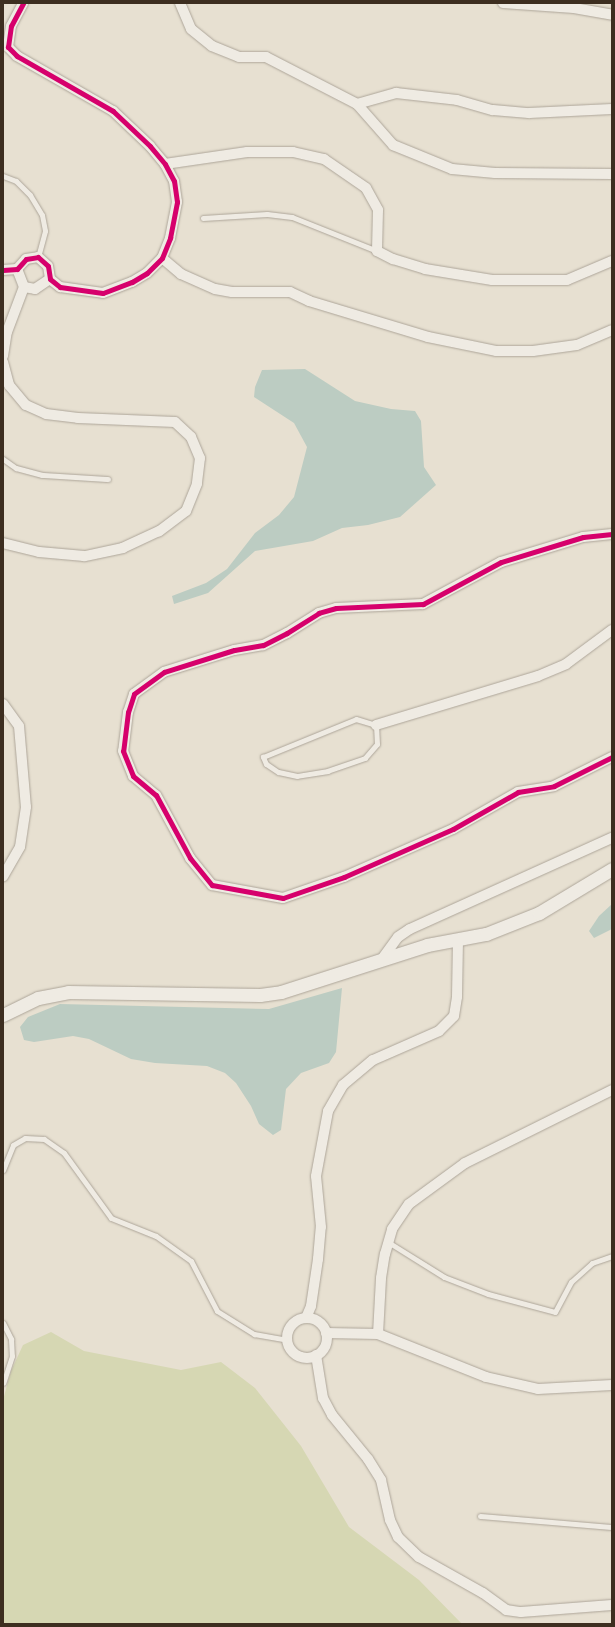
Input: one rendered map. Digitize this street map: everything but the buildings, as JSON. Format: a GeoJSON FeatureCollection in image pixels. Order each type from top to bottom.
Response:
{"type":"FeatureCollection","features":[{"type":"Feature","properties":{"kind":"street"},"geometry":{"type":"LineString","coordinates":[[3,270],[17,269],[26,259],[38,257],[48,266],[50,279],[60,287],[103,293],[148,273],[162,258],[170,238],[177,202],[174,181],[165,164],[150,146],[113,111],[17,56],[8,47],[11,26],[23,3]]}},
{"type":"Feature","properties":{"kind":"street"},"geometry":{"type":"LineString","coordinates":[[180,3],[191,29],[212,46],[239,57],[266,57],[357,104],[393,145],[452,169],[495,173],[612,174]]}},
{"type":"Feature","properties":{"kind":"street"},"geometry":{"type":"LineString","coordinates":[[502,3],[574,8],[612,15]]}},
{"type":"Feature","properties":{"kind":"street"},"geometry":{"type":"LineString","coordinates":[[357,104],[396,94],[457,100],[493,110],[529,112],[612,109]]}},
{"type":"Feature","properties":{"kind":"street"},"geometry":{"type":"LineString","coordinates":[[165,164],[247,152],[293,152],[324,159],[366,188],[378,210],[377,251],[393,259],[425,269],[492,280],[567,280],[612,261]]}},
{"type":"Feature","properties":{"kind":"street"},"geometry":{"type":"LineString","coordinates":[[162,258],[181,274],[215,289],[232,292],[290,292],[309,301],[428,337],[496,351],[533,351],[577,345],[612,330]]}},
{"type":"Feature","properties":{"kind":"street"},"geometry":{"type":"LineString","coordinates":[[3,356],[7,332],[24,287],[17,269]]}},
{"type":"Feature","properties":{"kind":"street"},"geometry":{"type":"LineString","coordinates":[[24,287],[35,289],[50,279]]}},
{"type":"Feature","properties":{"kind":"street"},"geometry":{"type":"LineString","coordinates":[[3,362],[9,385],[26,405],[46,414],[78,418],[175,422],[191,437],[200,458],[198,484],[186,511],[159,532],[123,548],[84,556],[40,552],[3,543]]}},
{"type":"Feature","properties":{"kind":"street"},"geometry":{"type":"LineString","coordinates":[[612,534],[583,537],[501,562],[423,604],[336,608],[319,613],[287,633],[262,645],[234,650],[164,672],[134,694],[128,712],[123,751],[133,776],[156,795],[190,858],[212,884],[284,898],[344,877],[453,829],[518,792],[554,786],[612,757]]}},
{"type":"Feature","properties":{"kind":"street"},"geometry":{"type":"LineString","coordinates":[[376,725],[538,676],[566,664],[612,630]]}},
{"type":"Feature","properties":{"kind":"street"},"geometry":{"type":"LineString","coordinates":[[3,704],[19,726],[26,807],[20,847],[3,877]]}},
{"type":"Feature","properties":{"kind":"street"},"geometry":{"type":"LineString","coordinates":[[382,959],[398,937],[410,929],[612,838]]}},
{"type":"Feature","properties":{"kind":"street"},"geometry":{"type":"LineString","coordinates":[[3,1015],[38,998],[68,992],[260,995],[281,992],[427,945],[486,934],[539,913],[612,869]]}},
{"type":"Feature","properties":{"kind":"street"},"geometry":{"type":"LineString","coordinates":[[306,1318],[311,1306],[322,1227],[316,1176],[328,1111],[343,1085],[372,1060],[439,1031],[454,1016],[457,997],[458,939]]}},
{"type":"Feature","properties":{"kind":"street"},"geometry":{"type":"LineString","coordinates":[[378,1334],[381,1278],[388,1242],[392,1229],[409,1204],[465,1163],[612,1090]]}},
{"type":"Feature","properties":{"kind":"street"},"geometry":{"type":"LineString","coordinates":[[306,1318],[318,1322],[326,1333],[325,1346],[316,1356],[310,1358],[298,1356],[292,1352],[287,1340],[294,1323],[306,1318]]}},
{"type":"Feature","properties":{"kind":"street"},"geometry":{"type":"LineString","coordinates":[[326,1333],[378,1334],[486,1377],[538,1389],[612,1385]]}},
{"type":"Feature","properties":{"kind":"street"},"geometry":{"type":"LineString","coordinates":[[316,1356],[323,1398],[332,1414],[368,1459],[381,1480],[390,1520],[398,1537],[419,1557],[483,1593],[506,1610],[520,1612],[612,1605]]}},
{"type":"Feature","properties":{"kind":"lane"},"geometry":{"type":"LineString","coordinates":[[3,176],[16,181],[30,195],[42,215],[45,231],[38,257]]}},
{"type":"Feature","properties":{"kind":"lane"},"geometry":{"type":"LineString","coordinates":[[203,218],[267,214],[292,217],[377,251]]}},
{"type":"Feature","properties":{"kind":"lane"},"geometry":{"type":"LineString","coordinates":[[3,459],[16,468],[42,474],[108,479]]}},
{"type":"Feature","properties":{"kind":"lane"},"geometry":{"type":"LineString","coordinates":[[356,720],[376,725],[377,744],[365,758],[328,771],[297,776],[285,774],[266,764],[263,757],[356,720]]}},
{"type":"Feature","properties":{"kind":"lane"},"geometry":{"type":"LineString","coordinates":[[3,1170],[13,1145],[25,1138],[44,1139],[64,1153],[112,1218],[156,1236],[191,1262],[217,1311],[254,1334],[287,1340]]}},
{"type":"Feature","properties":{"kind":"lane"},"geometry":{"type":"LineString","coordinates":[[388,1242],[444,1277],[488,1294],[555,1312],[571,1282],[592,1263],[612,1256]]}},
{"type":"Feature","properties":{"kind":"lane"},"geometry":{"type":"LineString","coordinates":[[3,1323],[11,1339],[12,1356],[3,1383]]}},
{"type":"Feature","properties":{"kind":"lane"},"geometry":{"type":"LineString","coordinates":[[480,1516],[612,1527]]}},
{"type":"Feature","properties":{"kind":"green space"},"geometry":{"type":"Polygon","coordinates":[[[51,1332],[84,1351],[181,1370],[221,1362],[255,1388],[301,1446],[349,1527],[419,1580],[462,1624],[3,1624],[3,1400],[11,1371],[23,1345],[51,1332]]]}},
{"type":"Feature","properties":{"kind":"shaded area"},"geometry":{"type":"Polygon","coordinates":[[[305,369],[355,401],[391,409],[415,411],[421,421],[424,467],[436,485],[400,517],[368,525],[342,528],[313,541],[255,551],[208,593],[174,604],[172,596],[206,583],[227,569],[255,533],[279,515],[294,497],[307,447],[294,423],[254,397],[255,387],[262,370],[305,369]]]}},
{"type":"Feature","properties":{"kind":"shaded area"},"geometry":{"type":"Polygon","coordinates":[[[612,904],[612,929],[594,938],[589,931],[599,916],[612,904]]]}},
{"type":"Feature","properties":{"kind":"shaded area"},"geometry":{"type":"Polygon","coordinates":[[[342,988],[336,1052],[329,1063],[301,1073],[286,1089],[281,1130],[273,1135],[259,1124],[251,1106],[236,1083],[225,1073],[207,1066],[155,1063],[131,1059],[89,1039],[73,1036],[34,1042],[24,1040],[20,1027],[28,1017],[60,1004],[269,1009],[342,988]]]}},
{"type":"Feature","properties":{"kind":"cycle path"},"geometry":{"type":"LineString","coordinates":[[3,270],[17,269],[26,259],[38,257],[48,266],[50,279],[60,287],[103,293],[132,282],[147,273],[162,258],[170,238],[177,202],[174,181],[165,164],[150,146],[113,111],[17,56],[8,47],[11,26],[23,3]]}},
{"type":"Feature","properties":{"kind":"cycle path"},"geometry":{"type":"LineString","coordinates":[[612,534],[583,537],[501,562],[423,604],[336,608],[319,613],[287,633],[263,645],[234,650],[164,672],[134,694],[128,712],[123,751],[133,776],[156,795],[190,858],[212,885],[283,898],[344,877],[453,829],[518,792],[554,786],[612,757]]}}]}
